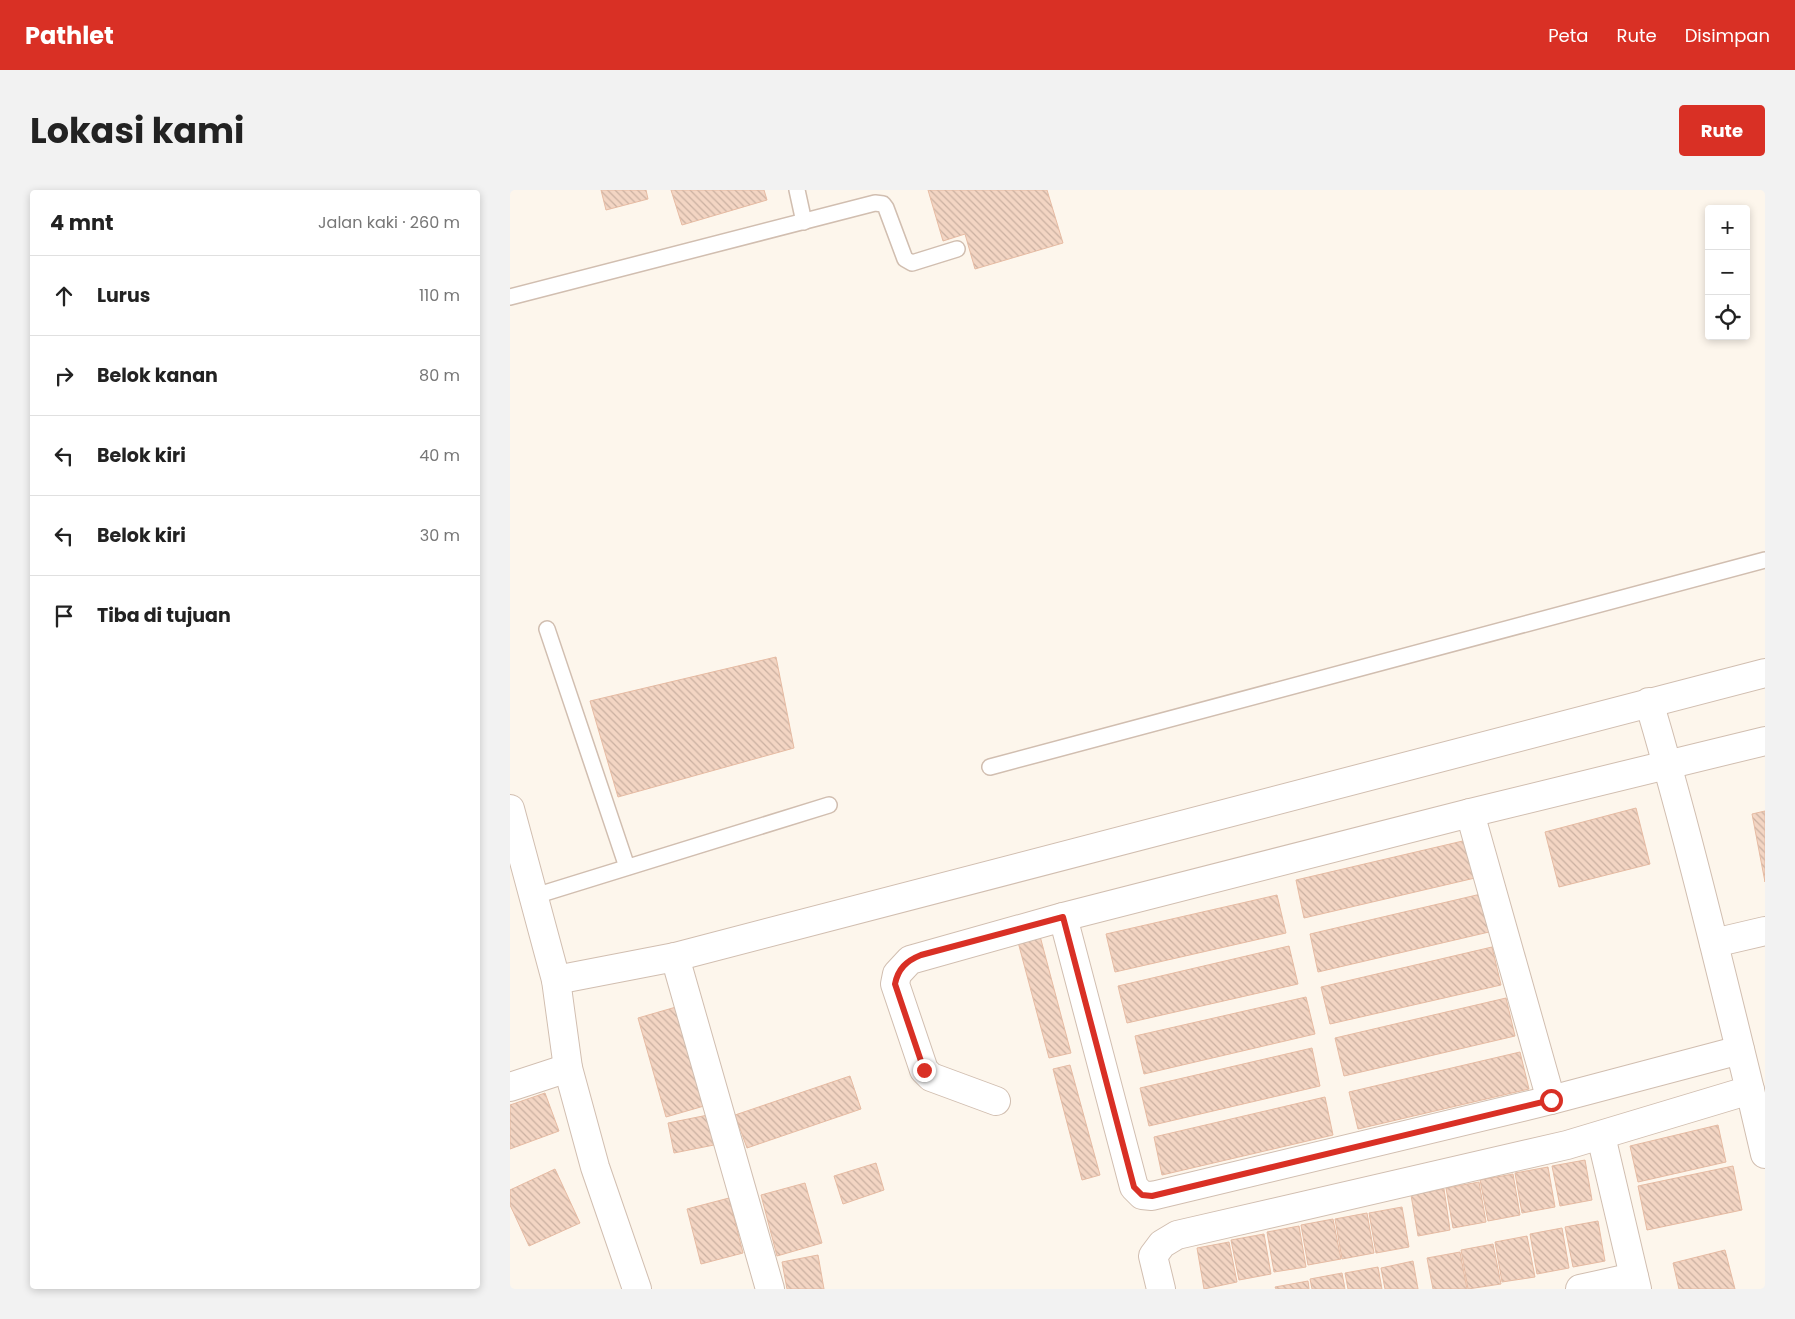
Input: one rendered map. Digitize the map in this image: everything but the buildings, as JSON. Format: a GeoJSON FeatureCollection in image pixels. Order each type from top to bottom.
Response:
{"type":"FeatureCollection","features":[{"type":"Feature","properties":{"kind":"street"},"geometry":{"type":"LineString","coordinates":[[556,980],[675,957],[1765,673]]}},
{"type":"Feature","properties":{"kind":"street"},"geometry":{"type":"LineString","coordinates":[[1648,702],[1668,766],[1714,943],[1765,1154]]}},
{"type":"Feature","properties":{"kind":"street"},"geometry":{"type":"LineString","coordinates":[[996,1101],[930,1077],[924,1070],[895,984],[897,974],[910,960],[921,955],[1063,917],[1470,813],[1765,741]]}},
{"type":"Feature","properties":{"kind":"street"},"geometry":{"type":"LineString","coordinates":[[510,809],[535,896],[556,980],[568,1068],[597,1174],[637,1289]]}},
{"type":"Feature","properties":{"kind":"street"},"geometry":{"type":"LineString","coordinates":[[1470,813],[1551,1100]]}},
{"type":"Feature","properties":{"kind":"street"},"geometry":{"type":"LineString","coordinates":[[1063,917],[1134,1187],[1142,1195],[1152,1196],[1551,1100],[1740,1050]]}},
{"type":"Feature","properties":{"kind":"street"},"geometry":{"type":"LineString","coordinates":[[1714,943],[1765,931]]}},
{"type":"Feature","properties":{"kind":"street"},"geometry":{"type":"LineString","coordinates":[[675,957],[770,1289]]}},
{"type":"Feature","properties":{"kind":"street"},"geometry":{"type":"LineString","coordinates":[[510,1087],[568,1068]]}},
{"type":"Feature","properties":{"kind":"street"},"geometry":{"type":"LineString","coordinates":[[1161,1289],[1153,1256],[1162,1244],[1177,1235],[1601,1136],[1750,1090]]}},
{"type":"Feature","properties":{"kind":"street"},"geometry":{"type":"LineString","coordinates":[[1580,1289],[1636,1283],[1601,1136]]}},
{"type":"Feature","properties":{"kind":"lane"},"geometry":{"type":"LineString","coordinates":[[797,190],[804,222]]}},
{"type":"Feature","properties":{"kind":"lane"},"geometry":{"type":"LineString","coordinates":[[510,297],[879,203],[884,204],[889,212],[908,262],[912,263],[957,249]]}},
{"type":"Feature","properties":{"kind":"lane"},"geometry":{"type":"LineString","coordinates":[[990,767],[1765,560]]}},
{"type":"Feature","properties":{"kind":"lane"},"geometry":{"type":"LineString","coordinates":[[547,629],[627,867]]}},
{"type":"Feature","properties":{"kind":"lane"},"geometry":{"type":"LineString","coordinates":[[535,896],[829,805]]}},
{"type":"Feature","properties":{"kind":"route"},"geometry":{"type":"LineString","coordinates":[[924,1070],[919,1061],[895,984],[897,974],[903,966],[921,955],[1063,917],[1134,1187],[1142,1195],[1152,1196],[1551,1100]]}}]}
